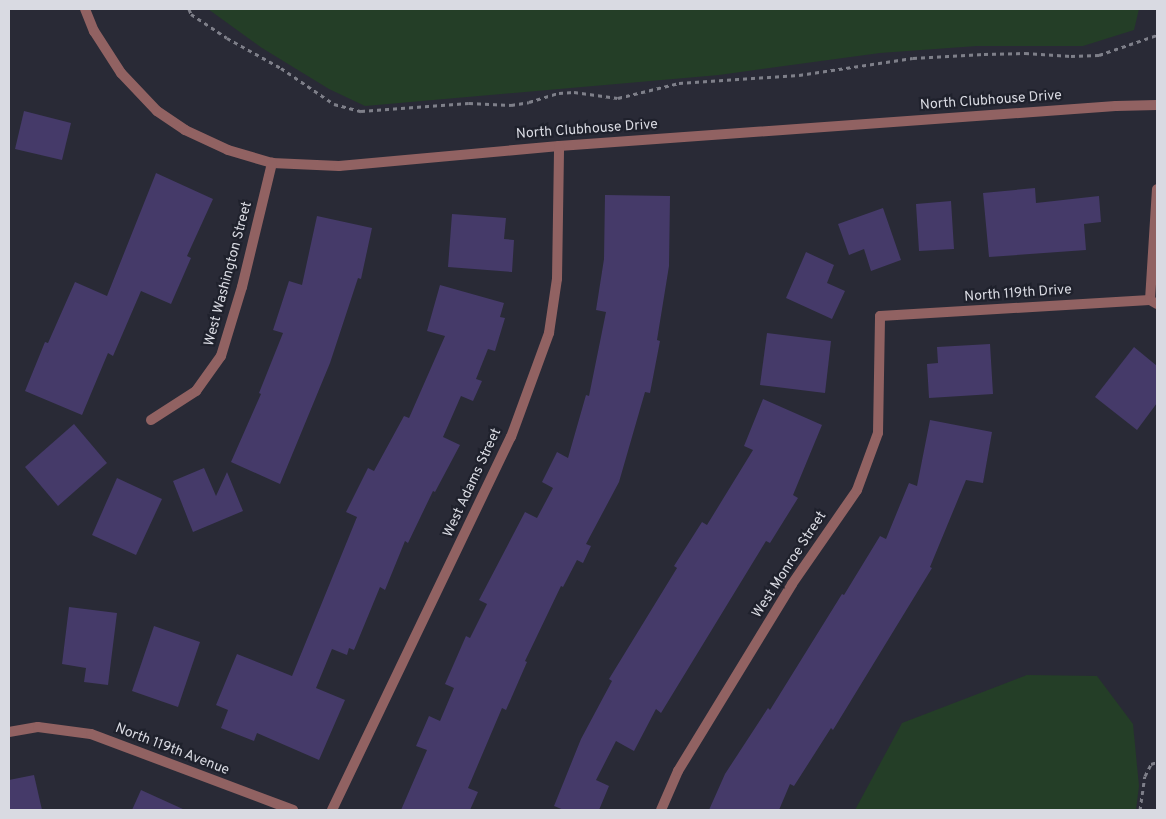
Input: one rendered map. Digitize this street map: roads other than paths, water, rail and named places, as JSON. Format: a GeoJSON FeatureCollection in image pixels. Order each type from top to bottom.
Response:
{"type":"FeatureCollection","features":[{"type":"Feature","properties":{"kind":"street","name":"North Clubhouse Drive"},"geometry":{"type":"LineString","coordinates":[[85,9],[94,31],[121,73],[157,112],[185,130],[228,150],[272,164],[339,166],[559,146],[1106,106],[1157,105]]}},
{"type":"Feature","properties":{"kind":"street","name":"West Adams Street"},"geometry":{"type":"LineString","coordinates":[[332,810],[511,437],[549,333],[557,279],[559,146]]}},
{"type":"Feature","properties":{"kind":"street","name":"West Washington Street"},"geometry":{"type":"LineString","coordinates":[[152,420],[196,391],[221,356],[249,260],[272,164]]}},
{"type":"Feature","properties":{"kind":"street"},"geometry":{"type":"LineString","coordinates":[[1154,302],[1157,189]]}},
{"type":"Feature","properties":{"kind":"street","name":"North 119th Drive"},"geometry":{"type":"LineString","coordinates":[[880,316],[1154,302]]}},
{"type":"Feature","properties":{"kind":"street","name":"West Monroe Street"},"geometry":{"type":"LineString","coordinates":[[661,810],[678,771],[786,592],[857,490],[878,433],[880,316]]}},
{"type":"Feature","properties":{"kind":"street","name":"North 119th Avenue"},"geometry":{"type":"LineString","coordinates":[[9,732],[38,727],[91,734],[293,810]]}}]}
